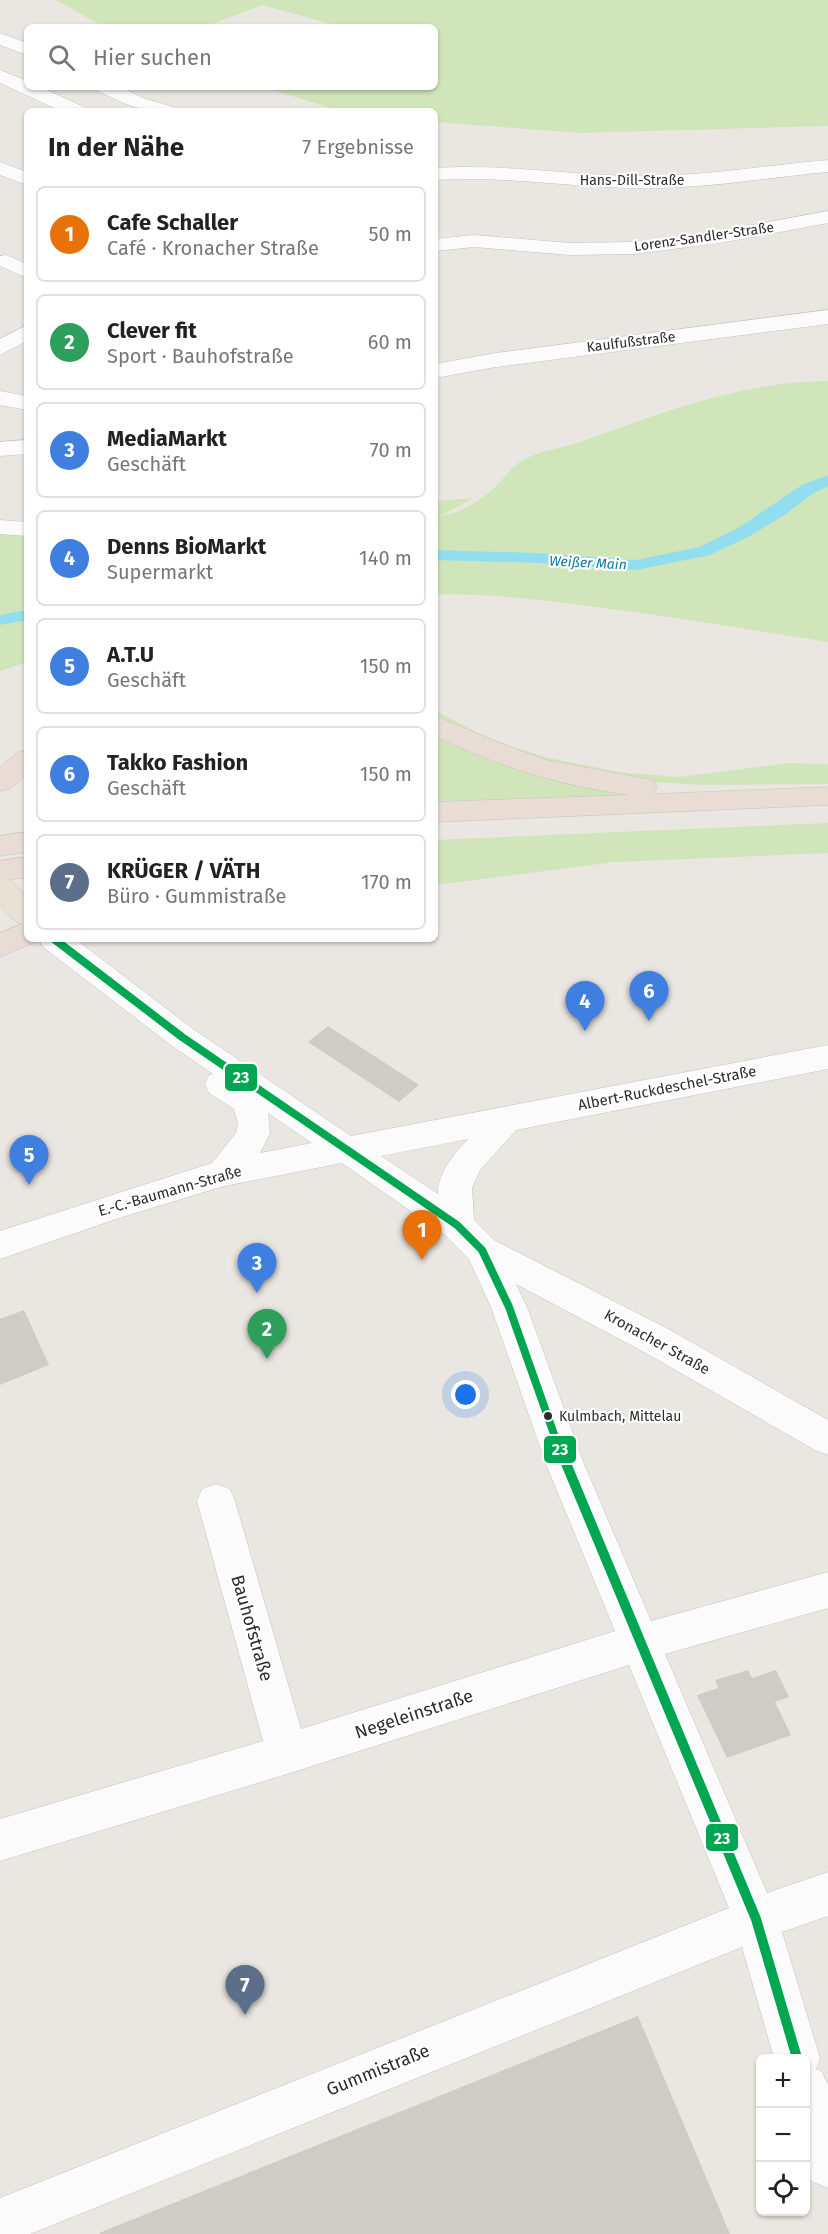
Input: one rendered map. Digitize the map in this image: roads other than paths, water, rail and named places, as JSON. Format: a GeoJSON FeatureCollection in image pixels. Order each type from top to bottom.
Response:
{"type":"FeatureCollection","features":[{"type":"Feature","properties":{"kind":"highway"},"geometry":{"type":"LineString","coordinates":[[438,726],[525,764],[577,778],[747,797]]}},
{"type":"Feature","properties":{"kind":"highway"},"geometry":{"type":"LineString","coordinates":[[0,761],[24,755]]}},
{"type":"Feature","properties":{"kind":"highway"},"geometry":{"type":"LineString","coordinates":[[0,782],[24,762]]}},
{"type":"Feature","properties":{"kind":"highway"},"geometry":{"type":"LineString","coordinates":[[438,812],[747,797],[828,796]]}},
{"type":"Feature","properties":{"kind":"highway"},"geometry":{"type":"LineString","coordinates":[[438,833],[530,827],[828,817]]}},
{"type":"Feature","properties":{"kind":"highway"},"geometry":{"type":"LineString","coordinates":[[0,846],[24,842]]}},
{"type":"Feature","properties":{"kind":"highway"},"geometry":{"type":"LineString","coordinates":[[0,871],[24,867]]}},
{"type":"Feature","properties":{"kind":"highway"},"geometry":{"type":"LineString","coordinates":[[0,946],[24,934]]}},
{"type":"Feature","properties":{"kind":"main road"},"geometry":{"type":"LineString","coordinates":[[0,887],[24,912]]}},
{"type":"Feature","properties":{"kind":"street"},"geometry":{"type":"LineString","coordinates":[[0,38],[24,50]]}},
{"type":"Feature","properties":{"kind":"street"},"geometry":{"type":"LineString","coordinates":[[0,76],[24,87]]}},
{"type":"Feature","properties":{"kind":"street"},"geometry":{"type":"LineString","coordinates":[[30,90],[69,108]]}},
{"type":"Feature","properties":{"kind":"street"},"geometry":{"type":"LineString","coordinates":[[111,90],[136,102],[156,108]]}},
{"type":"Feature","properties":{"kind":"street","name":"Hans-Dill-Straße"},"geometry":{"type":"LineString","coordinates":[[438,174],[467,172],[564,180],[660,182],[828,166]]}},
{"type":"Feature","properties":{"kind":"street"},"geometry":{"type":"LineString","coordinates":[[0,168],[24,178]]}},
{"type":"Feature","properties":{"kind":"street","name":"Lorenz-Sandler-Straße"},"geometry":{"type":"LineString","coordinates":[[438,245],[474,241],[570,249],[634,248],[720,237],[828,217]]}},
{"type":"Feature","properties":{"kind":"street"},"geometry":{"type":"LineString","coordinates":[[438,235],[474,241]]}},
{"type":"Feature","properties":{"kind":"street"},"geometry":{"type":"LineString","coordinates":[[6,261],[24,270]]}},
{"type":"Feature","properties":{"kind":"street","name":"Kaulfußstraße"},"geometry":{"type":"LineString","coordinates":[[438,370],[508,358],[828,317]]}},
{"type":"Feature","properties":{"kind":"street"},"geometry":{"type":"LineString","coordinates":[[0,328],[24,328]]}},
{"type":"Feature","properties":{"kind":"street"},"geometry":{"type":"LineString","coordinates":[[0,348],[24,335]]}},
{"type":"Feature","properties":{"kind":"street"},"geometry":{"type":"LineString","coordinates":[[0,398],[24,402]]}},
{"type":"Feature","properties":{"kind":"street"},"geometry":{"type":"LineString","coordinates":[[0,449],[24,447]]}},
{"type":"Feature","properties":{"kind":"street"},"geometry":{"type":"LineString","coordinates":[[0,527],[24,529]]}},
{"type":"Feature","properties":{"kind":"street","name":"Kronacher Straße"},"geometry":{"type":"LineString","coordinates":[[58,942],[182,1038],[470,1237],[828,1439]]}},
{"type":"Feature","properties":{"kind":"street"},"geometry":{"type":"LineString","coordinates":[[182,1038],[200,1069],[247,1102],[255,1123],[252,1142],[224,1173]]}},
{"type":"Feature","properties":{"kind":"street","name":"Albert-Ruckdeschel-Straße"},"geometry":{"type":"LineString","coordinates":[[344,1149],[828,1057]]}},
{"type":"Feature","properties":{"kind":"street"},"geometry":{"type":"LineString","coordinates":[[506,1119],[466,1163],[455,1188],[470,1237],[509,1307],[566,1464],[639,1644],[756,1919],[796,2054]]}},
{"type":"Feature","properties":{"kind":"street","name":"E.-C.-Baumann-Straße"},"geometry":{"type":"LineString","coordinates":[[0,1245],[115,1206],[224,1173],[344,1149]]}},
{"type":"Feature","properties":{"kind":"street","name":"Bauhofstraße"},"geometry":{"type":"LineString","coordinates":[[216,1501],[287,1754]]}},
{"type":"Feature","properties":{"kind":"street","name":"Negeleinstraße"},"geometry":{"type":"LineString","coordinates":[[0,1840],[287,1754],[639,1644],[828,1590]]}},
{"type":"Feature","properties":{"kind":"street","name":"Gummistraße"},"geometry":{"type":"LineString","coordinates":[[0,2222],[756,1919],[828,1894]]}},
{"type":"Feature","properties":{"kind":"street"},"geometry":{"type":"LineString","coordinates":[[810,2102],[828,2164]]}},
{"type":"Feature","properties":{"kind":"waterway","name":"Weißer Main"},"geometry":{"type":"LineString","coordinates":[[438,555],[539,558],[636,565],[704,551],[744,532],[777,512],[808,489],[828,480]]}},
{"type":"Feature","properties":{"kind":"waterway","name":"Weißer Main"},"geometry":{"type":"LineString","coordinates":[[0,620],[24,616]]}},
{"type":"Feature","properties":{"kind":"place","name":"Takko Fashion"},"geometry":{"type":"Point","coordinates":[649,1021]}},
{"type":"Feature","properties":{"kind":"place","name":"Denns BioMarkt"},"geometry":{"type":"Point","coordinates":[585,1031]}},
{"type":"Feature","properties":{"kind":"place","name":"A.T.U"},"geometry":{"type":"Point","coordinates":[29,1185]}},
{"type":"Feature","properties":{"kind":"place","name":"Cafe Schaller"},"geometry":{"type":"Point","coordinates":[422,1260]}},
{"type":"Feature","properties":{"kind":"place","name":"MediaMarkt"},"geometry":{"type":"Point","coordinates":[257,1293]}},
{"type":"Feature","properties":{"kind":"place","name":"Clever fit"},"geometry":{"type":"Point","coordinates":[267,1359]}},
{"type":"Feature","properties":{"kind":"place","name":"Kulmbach, Mittelau"},"geometry":{"type":"Point","coordinates":[548,1416]}},
{"type":"Feature","properties":{"kind":"place","name":"KRÜGER / VÄTH"},"geometry":{"type":"Point","coordinates":[245,2015]}}]}
